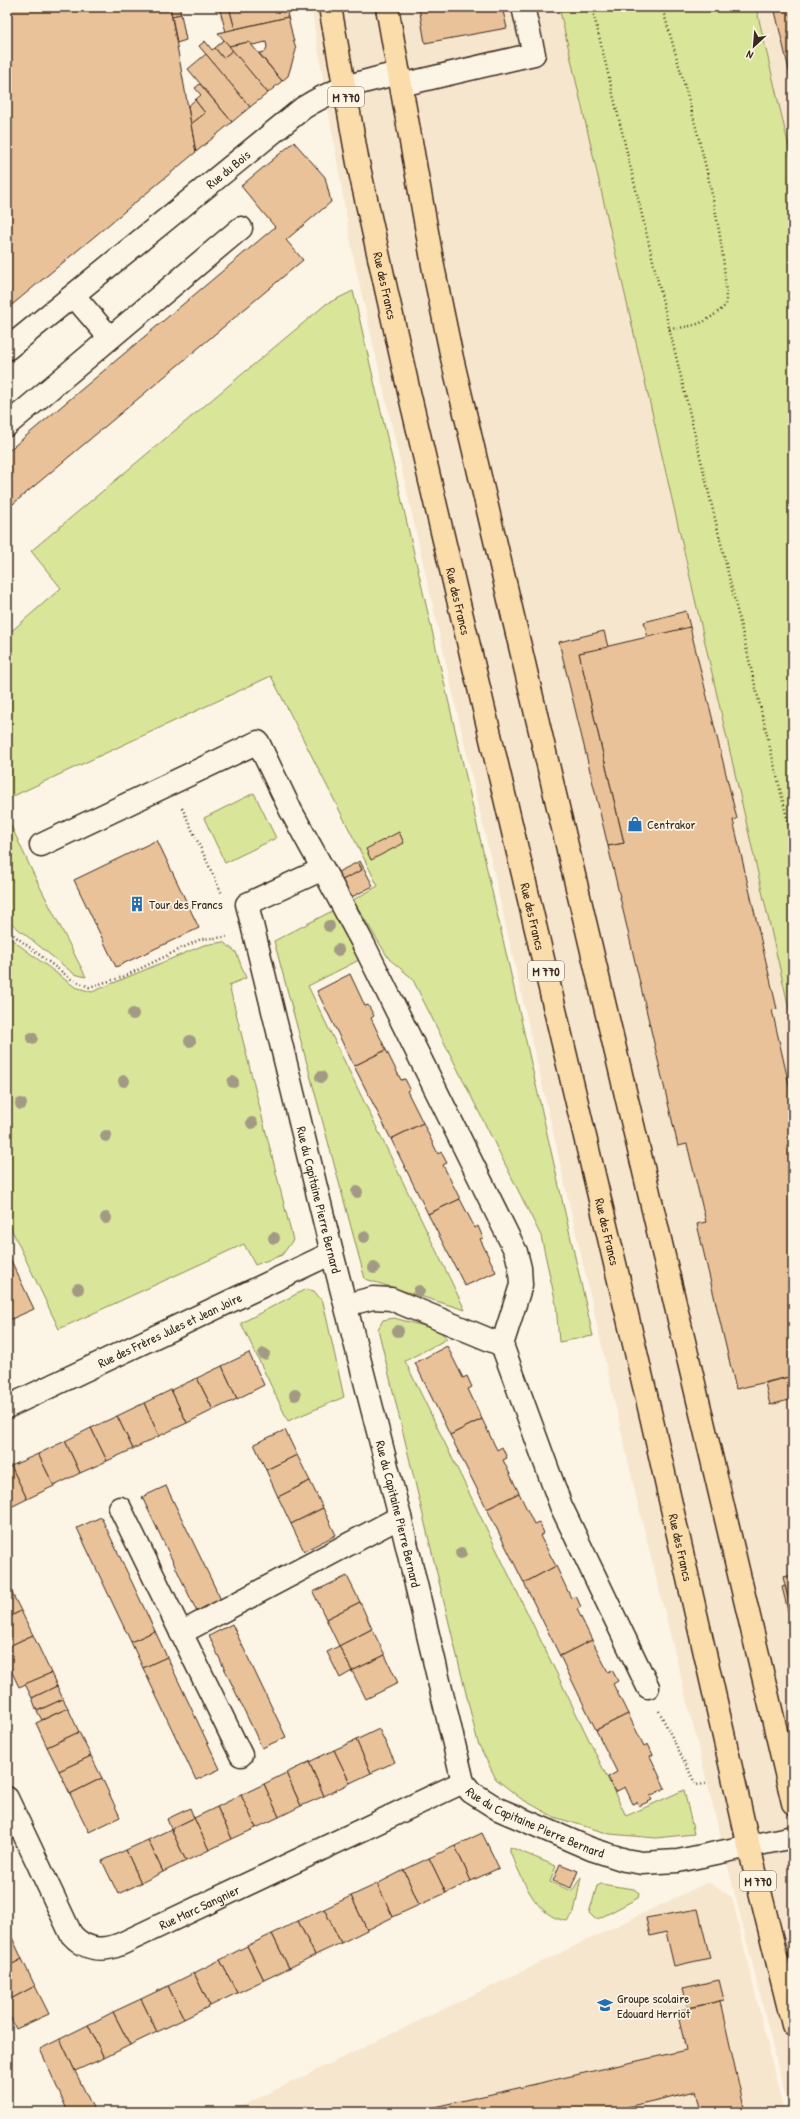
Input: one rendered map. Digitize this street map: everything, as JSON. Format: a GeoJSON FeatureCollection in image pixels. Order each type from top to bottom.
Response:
{"type":"FeatureCollection","features":[{"type":"Feature","properties":{"kind":"main road","name":"Rue des Francs"},"geometry":{"type":"LineString","coordinates":[[330,7],[358,163],[409,392],[647,1400],[749,1847]]}},
{"type":"Feature","properties":{"kind":"main road"},"geometry":{"type":"LineString","coordinates":[[387,7],[452,358],[793,1803]]}},
{"type":"Feature","properties":{"kind":"main road","name":"M 770"},"geometry":{"type":"LineString","coordinates":[[749,1847],[793,2025]]}},
{"type":"Feature","properties":{"kind":"street","name":"Rue du Bois"},"geometry":{"type":"LineString","coordinates":[[7,349],[74,296],[302,108],[344,87],[400,79],[534,54],[523,7]]}},
{"type":"Feature","properties":{"kind":"street"},"geometry":{"type":"LineString","coordinates":[[7,424],[241,228]]}},
{"type":"Feature","properties":{"kind":"street"},"geometry":{"type":"LineString","coordinates":[[74,296],[110,338]]}},
{"type":"Feature","properties":{"kind":"street"},"geometry":{"type":"LineString","coordinates":[[41,845],[258,742],[291,811],[365,948],[516,1252],[520,1268],[521,1285],[502,1345],[558,1501],[648,1687]]}},
{"type":"Feature","properties":{"kind":"street","name":"Rue du Capitaine Pierre Bernard"},"geometry":{"type":"LineString","coordinates":[[323,869],[248,904],[332,1253],[400,1517],[463,1782],[471,1792],[498,1809],[591,1849],[625,1860],[642,1863],[678,1861],[793,1837]]}},
{"type":"Feature","properties":{"kind":"street","name":"Rue des Frères Jules et Jean Joire"},"geometry":{"type":"LineString","coordinates":[[7,1407],[332,1253]]}},
{"type":"Feature","properties":{"kind":"street"},"geometry":{"type":"LineString","coordinates":[[346,1305],[373,1298],[391,1299],[502,1345]]}},
{"type":"Feature","properties":{"kind":"street"},"geometry":{"type":"LineString","coordinates":[[120,1508],[241,1755]]}},
{"type":"Feature","properties":{"kind":"street"},"geometry":{"type":"LineString","coordinates":[[181,1633],[400,1517]]}},
{"type":"Feature","properties":{"kind":"street","name":"Rue Marc Sangnier"},"geometry":{"type":"LineString","coordinates":[[7,1798],[72,1934],[78,1943],[90,1948],[100,1949],[110,1948],[121,1944],[463,1782]]}},
{"type":"Feature","properties":{"kind":"path"},"geometry":{"type":"LineString","coordinates":[[592,7],[793,842]]}},
{"type":"Feature","properties":{"kind":"path"},"geometry":{"type":"LineString","coordinates":[[662,7],[691,103],[718,220],[726,279],[726,305],[710,319],[689,327],[669,329]]}},
{"type":"Feature","properties":{"kind":"path"},"geometry":{"type":"LineString","coordinates":[[170,784],[223,897]]}},
{"type":"Feature","properties":{"kind":"path"},"geometry":{"type":"LineString","coordinates":[[7,930],[71,979],[89,987],[123,977],[201,939],[224,936],[243,944],[257,940]]}},
{"type":"Feature","properties":{"kind":"path"},"geometry":{"type":"LineString","coordinates":[[224,936],[226,930]]}},
{"type":"Feature","properties":{"kind":"shaded area"},"geometry":{"type":"Polygon","coordinates":[[[311,7],[559,7],[787,998],[793,1026],[793,2112],[789,2112],[638,1505],[353,256],[311,7]]]}},
{"type":"Feature","properties":{"kind":"shaded area"},"geometry":{"type":"Polygon","coordinates":[[[756,7],[793,7],[793,164],[756,7]]]}},
{"type":"Feature","properties":{"kind":"shaded area","name":"Groupe scolaire Edouard Herriot"},"geometry":{"type":"Polygon","coordinates":[[[708,1882],[732,1897],[784,2112],[229,2112],[708,1882]]]}},
{"type":"Feature","properties":{"kind":"green space"},"geometry":{"type":"Polygon","coordinates":[[[559,7],[756,7],[793,164],[793,1026],[559,7]]]}},
{"type":"Feature","properties":{"kind":"green space"},"geometry":{"type":"Polygon","coordinates":[[[353,291],[464,768],[593,1336],[559,1342],[556,1304],[541,1236],[412,978],[389,959],[353,900],[378,886],[271,676],[7,799],[7,635],[61,588],[31,551],[326,304],[353,291]]]}},
{"type":"Feature","properties":{"kind":"green space"},"geometry":{"type":"Polygon","coordinates":[[[254,793],[276,838],[225,863],[204,818],[254,793]]]}},
{"type":"Feature","properties":{"kind":"green space"},"geometry":{"type":"Polygon","coordinates":[[[7,817],[34,875],[86,977],[74,974],[7,920],[7,817]]]}},
{"type":"Feature","properties":{"kind":"green space"},"geometry":{"type":"Polygon","coordinates":[[[334,910],[359,960],[308,986],[465,1310],[365,1279],[274,941],[334,910]]]}},
{"type":"Feature","properties":{"kind":"green space"},"geometry":{"type":"Polygon","coordinates":[[[7,936],[75,987],[92,992],[204,945],[223,942],[236,952],[246,978],[229,985],[293,1240],[282,1255],[255,1265],[244,1244],[59,1329],[7,1220],[7,936]]]}},
{"type":"Feature","properties":{"kind":"green space"},"geometry":{"type":"Polygon","coordinates":[[[306,1289],[314,1291],[323,1302],[344,1397],[288,1421],[241,1323],[306,1289]]]}},
{"type":"Feature","properties":{"kind":"green space"},"geometry":{"type":"Polygon","coordinates":[[[394,1318],[439,1330],[447,1339],[405,1361],[626,1816],[684,1790],[694,1834],[656,1838],[610,1834],[554,1817],[520,1798],[496,1779],[478,1743],[378,1329],[383,1320],[394,1318]]]}},
{"type":"Feature","properties":{"kind":"green space"},"geometry":{"type":"Polygon","coordinates":[[[510,1847],[556,1866],[550,1882],[572,1891],[581,1877],[574,1913],[567,1921],[556,1918],[546,1912],[531,1895],[510,1852],[510,1847]]]}},
{"type":"Feature","properties":{"kind":"green space"},"geometry":{"type":"Polygon","coordinates":[[[601,1884],[634,1889],[639,1893],[638,1898],[600,1918],[595,1919],[589,1913],[597,1886],[601,1884]]]}},
{"type":"Feature","properties":{"kind":"building"},"geometry":{"type":"Polygon","coordinates":[[[7,7],[170,7],[196,152],[7,309],[7,7]]]}},
{"type":"Feature","properties":{"kind":"building"},"geometry":{"type":"Polygon","coordinates":[[[170,7],[179,7],[181,14],[172,16],[170,7]]]}},
{"type":"Feature","properties":{"kind":"building"},"geometry":{"type":"Polygon","coordinates":[[[219,7],[229,7],[235,29],[226,32],[219,7]]]}},
{"type":"Feature","properties":{"kind":"building"},"geometry":{"type":"Polygon","coordinates":[[[229,7],[286,7],[288,17],[235,29],[229,7]]]}},
{"type":"Feature","properties":{"kind":"building"},"geometry":{"type":"Polygon","coordinates":[[[419,7],[502,7],[507,28],[425,43],[419,7]]]}},
{"type":"Feature","properties":{"kind":"building"},"geometry":{"type":"Polygon","coordinates":[[[774,7],[793,7],[793,87],[774,7]]]}},
{"type":"Feature","properties":{"kind":"building"},"geometry":{"type":"Polygon","coordinates":[[[181,14],[186,40],[177,43],[172,16],[181,14]]]}},
{"type":"Feature","properties":{"kind":"building"},"geometry":{"type":"Polygon","coordinates":[[[288,17],[296,50],[288,76],[282,81],[259,53],[265,52],[267,47],[266,42],[253,45],[249,42],[229,46],[218,33],[288,17]]]}},
{"type":"Feature","properties":{"kind":"building"},"geometry":{"type":"Polygon","coordinates":[[[224,40],[233,50],[223,58],[215,48],[224,40]]]}},
{"type":"Feature","properties":{"kind":"building"},"geometry":{"type":"Polygon","coordinates":[[[205,41],[212,50],[215,48],[223,58],[233,50],[268,93],[250,107],[199,46],[205,41]]]}},
{"type":"Feature","properties":{"kind":"building"},"geometry":{"type":"Polygon","coordinates":[[[249,42],[282,81],[268,93],[229,46],[249,42]]]}},
{"type":"Feature","properties":{"kind":"building"},"geometry":{"type":"Polygon","coordinates":[[[206,54],[250,107],[232,122],[188,69],[206,54]]]}},
{"type":"Feature","properties":{"kind":"building"},"geometry":{"type":"Polygon","coordinates":[[[200,84],[232,122],[196,152],[191,124],[205,113],[195,100],[201,95],[195,88],[200,84]]]}},
{"type":"Feature","properties":{"kind":"building"},"geometry":{"type":"Polygon","coordinates":[[[195,100],[205,113],[191,124],[188,106],[195,100]]]}},
{"type":"Feature","properties":{"kind":"building"},"geometry":{"type":"Polygon","coordinates":[[[294,142],[325,177],[331,202],[286,240],[303,260],[7,509],[7,452],[275,227],[241,186],[294,142]]]}},
{"type":"Feature","properties":{"kind":"building"},"geometry":{"type":"Polygon","coordinates":[[[686,611],[690,627],[648,638],[644,622],[686,611]]]}},
{"type":"Feature","properties":{"kind":"building"},"geometry":{"type":"Polygon","coordinates":[[[690,627],[737,819],[733,820],[777,1009],[772,1010],[793,1102],[793,1376],[736,1389],[697,1224],[706,1222],[687,1144],[678,1146],[608,846],[624,843],[579,653],[690,627]]]}},
{"type":"Feature","properties":{"kind":"building"},"geometry":{"type":"Polygon","coordinates":[[[604,631],[608,647],[579,653],[624,843],[608,846],[559,642],[604,631]]]}},
{"type":"Feature","properties":{"kind":"building"},"geometry":{"type":"Polygon","coordinates":[[[399,832],[404,843],[371,860],[366,849],[399,832]]]}},
{"type":"Feature","properties":{"kind":"building","name":"Tour des Francs"},"geometry":{"type":"Polygon","coordinates":[[[157,840],[199,928],[116,967],[74,880],[157,840]]]}},
{"type":"Feature","properties":{"kind":"building"},"geometry":{"type":"Polygon","coordinates":[[[360,861],[373,886],[350,898],[340,881],[362,870],[358,862],[360,861]]]}},
{"type":"Feature","properties":{"kind":"building"},"geometry":{"type":"Polygon","coordinates":[[[358,862],[362,870],[340,881],[336,873],[358,862]]]}},
{"type":"Feature","properties":{"kind":"building"},"geometry":{"type":"Polygon","coordinates":[[[350,974],[365,1006],[368,1005],[374,1016],[371,1018],[386,1050],[354,1066],[317,991],[350,974]]]}},
{"type":"Feature","properties":{"kind":"building"},"geometry":{"type":"Polygon","coordinates":[[[386,1050],[401,1080],[405,1079],[410,1089],[407,1091],[423,1123],[391,1139],[354,1066],[386,1050]]]}},
{"type":"Feature","properties":{"kind":"building"},"geometry":{"type":"Polygon","coordinates":[[[423,1123],[438,1154],[441,1152],[447,1163],[443,1165],[460,1199],[428,1214],[391,1139],[423,1123]]]}},
{"type":"Feature","properties":{"kind":"building"},"geometry":{"type":"Polygon","coordinates":[[[460,1199],[475,1228],[478,1226],[483,1238],[480,1239],[496,1272],[465,1286],[428,1214],[460,1199]]]}},
{"type":"Feature","properties":{"kind":"building"},"geometry":{"type":"Polygon","coordinates":[[[7,1252],[34,1309],[7,1321],[7,1252]]]}},
{"type":"Feature","properties":{"kind":"building"},"geometry":{"type":"Polygon","coordinates":[[[447,1346],[463,1378],[467,1376],[472,1387],[468,1389],[482,1419],[450,1435],[415,1363],[447,1346]]]}},
{"type":"Feature","properties":{"kind":"building"},"geometry":{"type":"Polygon","coordinates":[[[249,1353],[264,1385],[237,1399],[222,1366],[249,1353]]]}},
{"type":"Feature","properties":{"kind":"building"},"geometry":{"type":"Polygon","coordinates":[[[222,1366],[237,1399],[213,1410],[197,1378],[222,1366]]]}},
{"type":"Feature","properties":{"kind":"building"},"geometry":{"type":"Polygon","coordinates":[[[793,1376],[793,1399],[770,1405],[765,1383],[793,1376]]]}},
{"type":"Feature","properties":{"kind":"building"},"geometry":{"type":"Polygon","coordinates":[[[197,1378],[213,1410],[187,1423],[171,1390],[197,1378]]]}},
{"type":"Feature","properties":{"kind":"building"},"geometry":{"type":"Polygon","coordinates":[[[171,1390],[187,1423],[159,1436],[144,1403],[171,1390]]]}},
{"type":"Feature","properties":{"kind":"building"},"geometry":{"type":"Polygon","coordinates":[[[144,1403],[159,1436],[133,1449],[117,1416],[144,1403]]]}},
{"type":"Feature","properties":{"kind":"building"},"geometry":{"type":"Polygon","coordinates":[[[117,1416],[133,1449],[107,1461],[91,1428],[117,1416]]]}},
{"type":"Feature","properties":{"kind":"building"},"geometry":{"type":"Polygon","coordinates":[[[482,1419],[497,1450],[502,1447],[507,1458],[503,1460],[519,1493],[487,1509],[450,1435],[482,1419]]]}},
{"type":"Feature","properties":{"kind":"building"},"geometry":{"type":"Polygon","coordinates":[[[91,1428],[107,1461],[80,1473],[65,1441],[91,1428]]]}},
{"type":"Feature","properties":{"kind":"building"},"geometry":{"type":"Polygon","coordinates":[[[285,1430],[297,1455],[266,1470],[254,1444],[285,1430]]]}},
{"type":"Feature","properties":{"kind":"building"},"geometry":{"type":"Polygon","coordinates":[[[65,1441],[80,1473],[54,1486],[38,1454],[65,1441]]]}},
{"type":"Feature","properties":{"kind":"building"},"geometry":{"type":"Polygon","coordinates":[[[38,1454],[54,1486],[27,1499],[11,1466],[38,1454]]]}},
{"type":"Feature","properties":{"kind":"building"},"geometry":{"type":"Polygon","coordinates":[[[297,1455],[310,1481],[278,1497],[266,1470],[297,1455]]]}},
{"type":"Feature","properties":{"kind":"building"},"geometry":{"type":"Polygon","coordinates":[[[11,1466],[27,1499],[7,1509],[7,1468],[11,1466]]]}},
{"type":"Feature","properties":{"kind":"building"},"geometry":{"type":"Polygon","coordinates":[[[310,1481],[323,1508],[291,1524],[278,1497],[310,1481]]]}},
{"type":"Feature","properties":{"kind":"building"},"geometry":{"type":"Polygon","coordinates":[[[166,1486],[221,1600],[197,1612],[142,1497],[166,1486]]]}},
{"type":"Feature","properties":{"kind":"building"},"geometry":{"type":"Polygon","coordinates":[[[519,1493],[534,1524],[539,1522],[544,1533],[540,1536],[556,1566],[524,1583],[487,1509],[519,1493]]]}},
{"type":"Feature","properties":{"kind":"building"},"geometry":{"type":"Polygon","coordinates":[[[323,1508],[336,1535],[304,1551],[291,1524],[323,1508]]]}},
{"type":"Feature","properties":{"kind":"building"},"geometry":{"type":"Polygon","coordinates":[[[101,1517],[155,1631],[131,1642],[77,1528],[101,1517]]]}},
{"type":"Feature","properties":{"kind":"building"},"geometry":{"type":"Polygon","coordinates":[[[556,1566],[571,1598],[576,1596],[581,1607],[577,1609],[592,1640],[560,1656],[524,1583],[556,1566]]]}},
{"type":"Feature","properties":{"kind":"building"},"geometry":{"type":"Polygon","coordinates":[[[793,1575],[793,1618],[783,1577],[793,1575]]]}},
{"type":"Feature","properties":{"kind":"building"},"geometry":{"type":"Polygon","coordinates":[[[347,1576],[360,1602],[326,1619],[313,1592],[347,1576]]]}},
{"type":"Feature","properties":{"kind":"building"},"geometry":{"type":"Polygon","coordinates":[[[785,1586],[793,1618],[793,1631],[782,1587],[785,1586]]]}},
{"type":"Feature","properties":{"kind":"building"},"geometry":{"type":"Polygon","coordinates":[[[10,1589],[21,1611],[7,1618],[7,1590],[10,1589]]]}},
{"type":"Feature","properties":{"kind":"building"},"geometry":{"type":"Polygon","coordinates":[[[360,1602],[372,1629],[339,1646],[326,1619],[360,1602]]]}},
{"type":"Feature","properties":{"kind":"building"},"geometry":{"type":"Polygon","coordinates":[[[21,1611],[33,1635],[7,1647],[7,1618],[21,1611]]]}},
{"type":"Feature","properties":{"kind":"building"},"geometry":{"type":"Polygon","coordinates":[[[232,1624],[286,1737],[262,1748],[209,1636],[232,1624]]]}},
{"type":"Feature","properties":{"kind":"building"},"geometry":{"type":"Polygon","coordinates":[[[372,1629],[385,1655],[352,1671],[339,1646],[372,1629]]]}},
{"type":"Feature","properties":{"kind":"building"},"geometry":{"type":"Polygon","coordinates":[[[155,1631],[167,1657],[143,1668],[131,1642],[155,1631]]]}},
{"type":"Feature","properties":{"kind":"building"},"geometry":{"type":"Polygon","coordinates":[[[33,1635],[51,1673],[19,1687],[7,1662],[7,1647],[33,1635]]]}},
{"type":"Feature","properties":{"kind":"building"},"geometry":{"type":"Polygon","coordinates":[[[592,1640],[608,1672],[612,1670],[618,1681],[613,1684],[628,1714],[596,1730],[560,1656],[592,1640]]]}},
{"type":"Feature","properties":{"kind":"building"},"geometry":{"type":"Polygon","coordinates":[[[339,1646],[352,1671],[340,1678],[327,1652],[339,1646]]]}},
{"type":"Feature","properties":{"kind":"building"},"geometry":{"type":"Polygon","coordinates":[[[385,1655],[398,1683],[366,1699],[352,1671],[385,1655]]]}},
{"type":"Feature","properties":{"kind":"building"},"geometry":{"type":"Polygon","coordinates":[[[167,1657],[220,1769],[196,1780],[143,1668],[167,1657]]]}},
{"type":"Feature","properties":{"kind":"building"},"geometry":{"type":"Polygon","coordinates":[[[51,1673],[57,1686],[32,1698],[25,1684],[51,1673]]]}},
{"type":"Feature","properties":{"kind":"building"},"geometry":{"type":"Polygon","coordinates":[[[57,1686],[63,1699],[37,1711],[32,1698],[57,1686]]]}},
{"type":"Feature","properties":{"kind":"building"},"geometry":{"type":"Polygon","coordinates":[[[63,1699],[68,1708],[42,1720],[37,1711],[63,1699]]]}},
{"type":"Feature","properties":{"kind":"building"},"geometry":{"type":"Polygon","coordinates":[[[68,1708],[79,1732],[47,1747],[36,1723],[68,1708]]]}},
{"type":"Feature","properties":{"kind":"building"},"geometry":{"type":"Polygon","coordinates":[[[628,1714],[644,1746],[648,1744],[653,1755],[650,1756],[665,1788],[650,1796],[652,1800],[639,1806],[637,1802],[633,1804],[625,1787],[615,1792],[608,1777],[617,1772],[596,1730],[628,1714]]]}},
{"type":"Feature","properties":{"kind":"building"},"geometry":{"type":"Polygon","coordinates":[[[379,1729],[395,1762],[371,1773],[356,1740],[379,1729]]]}},
{"type":"Feature","properties":{"kind":"building"},"geometry":{"type":"Polygon","coordinates":[[[79,1732],[91,1756],[59,1771],[47,1747],[79,1732]]]}},
{"type":"Feature","properties":{"kind":"building"},"geometry":{"type":"Polygon","coordinates":[[[356,1740],[371,1773],[350,1783],[334,1750],[356,1740]]]}},
{"type":"Feature","properties":{"kind":"building"},"geometry":{"type":"Polygon","coordinates":[[[334,1750],[350,1783],[324,1796],[309,1762],[334,1750]]]}},
{"type":"Feature","properties":{"kind":"building"},"geometry":{"type":"Polygon","coordinates":[[[91,1756],[102,1778],[70,1794],[59,1771],[91,1756]]]}},
{"type":"Feature","properties":{"kind":"building"},"geometry":{"type":"Polygon","coordinates":[[[309,1762],[324,1796],[301,1806],[286,1773],[309,1762]]]}},
{"type":"Feature","properties":{"kind":"building"},"geometry":{"type":"Polygon","coordinates":[[[286,1773],[301,1806],[279,1817],[264,1784],[286,1773]]]}},
{"type":"Feature","properties":{"kind":"building"},"geometry":{"type":"Polygon","coordinates":[[[102,1778],[120,1817],[89,1832],[70,1794],[102,1778]]]}},
{"type":"Feature","properties":{"kind":"building"},"geometry":{"type":"Polygon","coordinates":[[[264,1784],[279,1817],[256,1828],[241,1795],[264,1784]]]}},
{"type":"Feature","properties":{"kind":"building"},"geometry":{"type":"Polygon","coordinates":[[[241,1795],[256,1828],[232,1839],[217,1807],[241,1795]]]}},
{"type":"Feature","properties":{"kind":"building"},"geometry":{"type":"Polygon","coordinates":[[[217,1807],[232,1839],[209,1850],[194,1818],[217,1807]]]}},
{"type":"Feature","properties":{"kind":"building"},"geometry":{"type":"Polygon","coordinates":[[[190,1808],[194,1818],[171,1829],[167,1819],[190,1808]]]}},
{"type":"Feature","properties":{"kind":"building"},"geometry":{"type":"Polygon","coordinates":[[[194,1818],[209,1850],[186,1861],[171,1829],[194,1818]]]}},
{"type":"Feature","properties":{"kind":"building"},"geometry":{"type":"Polygon","coordinates":[[[171,1829],[186,1861],[163,1872],[148,1840],[171,1829]]]}},
{"type":"Feature","properties":{"kind":"building"},"geometry":{"type":"Polygon","coordinates":[[[482,1833],[499,1868],[471,1881],[455,1846],[482,1833]]]}},
{"type":"Feature","properties":{"kind":"building"},"geometry":{"type":"Polygon","coordinates":[[[148,1840],[163,1872],[141,1883],[126,1850],[148,1840]]]}},
{"type":"Feature","properties":{"kind":"building"},"geometry":{"type":"Polygon","coordinates":[[[455,1846],[471,1881],[446,1893],[429,1858],[455,1846]]]}},
{"type":"Feature","properties":{"kind":"building"},"geometry":{"type":"Polygon","coordinates":[[[126,1850],[141,1883],[118,1894],[102,1861],[126,1850]]]}},
{"type":"Feature","properties":{"kind":"building"},"geometry":{"type":"Polygon","coordinates":[[[429,1858],[446,1893],[419,1905],[404,1870],[429,1858]]]}},
{"type":"Feature","properties":{"kind":"building"},"geometry":{"type":"Polygon","coordinates":[[[560,1864],[578,1871],[571,1888],[553,1881],[560,1864]]]}},
{"type":"Feature","properties":{"kind":"building"},"geometry":{"type":"Polygon","coordinates":[[[404,1870],[419,1905],[393,1917],[377,1884],[404,1870]]]}},
{"type":"Feature","properties":{"kind":"building"},"geometry":{"type":"Polygon","coordinates":[[[377,1884],[393,1917],[367,1930],[351,1896],[377,1884]]]}},
{"type":"Feature","properties":{"kind":"building"},"geometry":{"type":"Polygon","coordinates":[[[351,1896],[367,1930],[341,1943],[324,1909],[351,1896]]]}},
{"type":"Feature","properties":{"kind":"building"},"geometry":{"type":"Polygon","coordinates":[[[324,1909],[341,1943],[315,1955],[298,1921],[324,1909]]]}},
{"type":"Feature","properties":{"kind":"building"},"geometry":{"type":"Polygon","coordinates":[[[698,1909],[710,1958],[674,1966],[666,1932],[650,1936],[646,1918],[698,1909]]]}},
{"type":"Feature","properties":{"kind":"building"},"geometry":{"type":"Polygon","coordinates":[[[298,1921],[315,1955],[289,1968],[272,1934],[298,1921]]]}},
{"type":"Feature","properties":{"kind":"building"},"geometry":{"type":"Polygon","coordinates":[[[9,1931],[22,1959],[7,1967],[7,1932],[9,1931]]]}},
{"type":"Feature","properties":{"kind":"building"},"geometry":{"type":"Polygon","coordinates":[[[272,1934],[289,1968],[264,1980],[247,1946],[272,1934]]]}},
{"type":"Feature","properties":{"kind":"building"},"geometry":{"type":"Polygon","coordinates":[[[247,1946],[264,1980],[237,1993],[220,1960],[247,1946]]]}},
{"type":"Feature","properties":{"kind":"building"},"geometry":{"type":"Polygon","coordinates":[[[22,1959],[35,1986],[7,2001],[7,1967],[22,1959]]]}},
{"type":"Feature","properties":{"kind":"building"},"geometry":{"type":"Polygon","coordinates":[[[220,1960],[237,1993],[210,2006],[194,1973],[220,1960]]]}},
{"type":"Feature","properties":{"kind":"building"},"geometry":{"type":"Polygon","coordinates":[[[194,1973],[210,2006],[184,2019],[168,1986],[194,1973]]]}},
{"type":"Feature","properties":{"kind":"building"},"geometry":{"type":"Polygon","coordinates":[[[719,1980],[724,2000],[688,2008],[683,1988],[719,1980]]]}},
{"type":"Feature","properties":{"kind":"building"},"geometry":{"type":"Polygon","coordinates":[[[35,1986],[49,2014],[16,2029],[7,2010],[7,2001],[35,1986]]]}},
{"type":"Feature","properties":{"kind":"building"},"geometry":{"type":"Polygon","coordinates":[[[168,1986],[184,2019],[157,2032],[141,1999],[168,1986]]]}},
{"type":"Feature","properties":{"kind":"building"},"geometry":{"type":"Polygon","coordinates":[[[141,1999],[157,2032],[130,2045],[113,2012],[141,1999]]]}},
{"type":"Feature","properties":{"kind":"building"},"geometry":{"type":"Polygon","coordinates":[[[720,2001],[745,2112],[701,2112],[696,2091],[605,2112],[412,2112],[686,2050],[677,2011],[720,2001]]]}},
{"type":"Feature","properties":{"kind":"building"},"geometry":{"type":"Polygon","coordinates":[[[113,2012],[130,2045],[104,2058],[88,2025],[113,2012]]]}},
{"type":"Feature","properties":{"kind":"building"},"geometry":{"type":"Polygon","coordinates":[[[88,2025],[104,2058],[75,2071],[60,2039],[88,2025]]]}},
{"type":"Feature","properties":{"kind":"building"},"geometry":{"type":"Polygon","coordinates":[[[60,2039],[95,2112],[68,2112],[40,2049],[60,2039]]]}},
{"type":"Feature","properties":{"kind":"place","name":"Centrakor"},"geometry":{"type":"Point","coordinates":[635,824]}},
{"type":"Feature","properties":{"kind":"place","name":"Tour des Francs"},"geometry":{"type":"Point","coordinates":[137,904]}},
{"type":"Feature","properties":{"kind":"place","name":"Groupe scolaire Edouard Herriot"},"geometry":{"type":"Point","coordinates":[605,2005]}}]}
